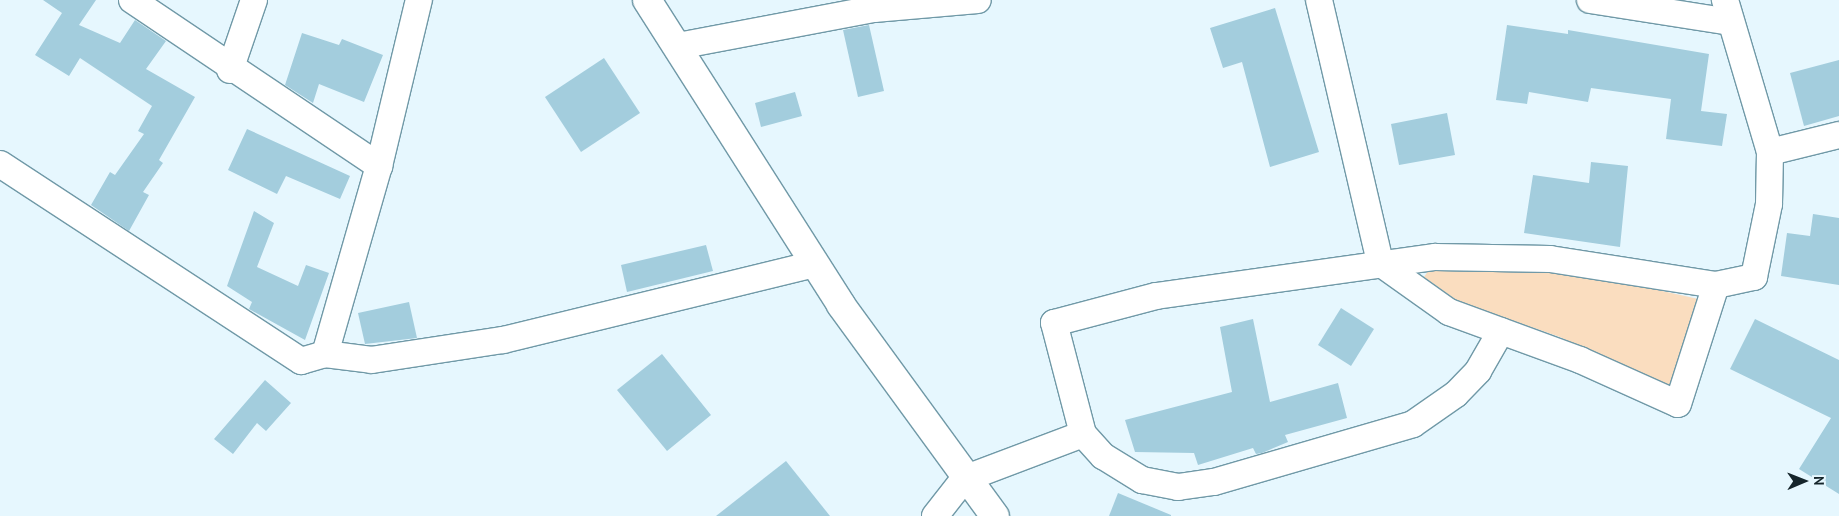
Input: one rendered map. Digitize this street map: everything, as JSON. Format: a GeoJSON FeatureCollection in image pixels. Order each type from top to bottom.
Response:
{"type":"FeatureCollection","features":[{"type":"Feature","properties":{"kind":"main road"},"geometry":{"type":"LineString","coordinates":[[647,0],[816,264],[964,479],[995,516]]}},
{"type":"Feature","properties":{"kind":"street"},"geometry":{"type":"LineString","coordinates":[[132,0],[230,70],[379,166]]}},
{"type":"Feature","properties":{"kind":"street"},"geometry":{"type":"LineString","coordinates":[[230,70],[254,0]]}},
{"type":"Feature","properties":{"kind":"street"},"geometry":{"type":"LineString","coordinates":[[325,354],[379,166],[419,0]]}},
{"type":"Feature","properties":{"kind":"street"},"geometry":{"type":"LineString","coordinates":[[678,46],[874,8],[978,0]]}},
{"type":"Feature","properties":{"kind":"street"},"geometry":{"type":"LineString","coordinates":[[1319,0],[1380,263],[1450,312],[1678,404],[1716,285]]}},
{"type":"Feature","properties":{"kind":"street"},"geometry":{"type":"LineString","coordinates":[[1501,331],[1478,371],[1456,394],[1413,424],[1214,482],[1178,487],[1142,480],[1115,466],[1083,434],[1054,323],[1156,296],[1380,263],[1435,257],[1550,260],[1716,285],[1754,277],[1769,204],[1770,152],[1727,11],[1590,0]]}},
{"type":"Feature","properties":{"kind":"street"},"geometry":{"type":"LineString","coordinates":[[1770,152],[1839,135]]}},
{"type":"Feature","properties":{"kind":"street"},"geometry":{"type":"LineString","coordinates":[[0,164],[265,341],[300,361],[325,354],[372,360],[503,340],[816,264]]}},
{"type":"Feature","properties":{"kind":"street"},"geometry":{"type":"LineString","coordinates":[[935,516],[964,479],[1083,434]]}},
{"type":"Feature","properties":{"kind":"shaded area"},"geometry":{"type":"Polygon","coordinates":[[[1433,264],[1554,267],[1703,300],[1669,390],[1560,337],[1459,302],[1424,277],[1433,264]]]}},
{"type":"Feature","properties":{"kind":"building"},"geometry":{"type":"Polygon","coordinates":[[[43,0],[96,0],[79,25],[120,43],[135,20],[166,41],[146,69],[195,97],[159,160],[163,163],[143,192],[149,195],[129,231],[91,205],[110,172],[115,175],[144,134],[138,131],[152,106],[80,58],[69,76],[35,55],[62,13],[43,0]]]}},
{"type":"Feature","properties":{"kind":"building"},"geometry":{"type":"Polygon","coordinates":[[[1275,8],[1319,152],[1270,167],[1242,62],[1223,68],[1210,28],[1275,8]]]}},
{"type":"Feature","properties":{"kind":"building"},"geometry":{"type":"Polygon","coordinates":[[[869,25],[884,91],[858,97],[843,30],[869,25]]]}},
{"type":"Feature","properties":{"kind":"building"},"geometry":{"type":"Polygon","coordinates":[[[1507,25],[1568,34],[1568,30],[1709,54],[1701,111],[1727,114],[1722,146],[1666,139],[1671,99],[1591,88],[1588,102],[1529,92],[1527,104],[1496,100],[1507,25]]]}},
{"type":"Feature","properties":{"kind":"building"},"geometry":{"type":"Polygon","coordinates":[[[302,33],[339,45],[342,39],[383,55],[364,102],[319,84],[313,103],[285,85],[302,33]]]}},
{"type":"Feature","properties":{"kind":"building"},"geometry":{"type":"Polygon","coordinates":[[[604,58],[640,113],[581,152],[545,97],[604,58]]]}},
{"type":"Feature","properties":{"kind":"building"},"geometry":{"type":"Polygon","coordinates":[[[1839,60],[1839,116],[1804,126],[1790,73],[1839,60]]]}},
{"type":"Feature","properties":{"kind":"building"},"geometry":{"type":"Polygon","coordinates":[[[795,92],[802,116],[761,127],[755,103],[795,92]]]}},
{"type":"Feature","properties":{"kind":"building"},"geometry":{"type":"Polygon","coordinates":[[[1447,113],[1455,155],[1399,165],[1391,124],[1447,113]]]}},
{"type":"Feature","properties":{"kind":"building"},"geometry":{"type":"Polygon","coordinates":[[[247,129],[350,176],[340,199],[286,176],[277,194],[228,170],[247,129]]]}},
{"type":"Feature","properties":{"kind":"building"},"geometry":{"type":"Polygon","coordinates":[[[1591,162],[1628,166],[1620,247],[1524,233],[1533,175],[1589,183],[1591,162]]]}},
{"type":"Feature","properties":{"kind":"building"},"geometry":{"type":"Polygon","coordinates":[[[254,211],[274,223],[257,267],[298,286],[306,265],[329,273],[305,340],[249,309],[252,302],[227,286],[254,211]]]}},
{"type":"Feature","properties":{"kind":"building"},"geometry":{"type":"Polygon","coordinates":[[[1813,214],[1839,218],[1839,285],[1781,276],[1787,233],[1810,236],[1813,214]]]}},
{"type":"Feature","properties":{"kind":"building"},"geometry":{"type":"Polygon","coordinates":[[[706,245],[713,271],[627,292],[621,265],[706,245]]]}},
{"type":"Feature","properties":{"kind":"building"},"geometry":{"type":"Polygon","coordinates":[[[409,302],[417,338],[365,344],[358,313],[409,302]]]}},
{"type":"Feature","properties":{"kind":"building"},"geometry":{"type":"Polygon","coordinates":[[[1341,308],[1374,329],[1351,366],[1318,345],[1341,308]]]}},
{"type":"Feature","properties":{"kind":"building"},"geometry":{"type":"Polygon","coordinates":[[[1253,319],[1270,402],[1338,383],[1347,418],[1285,435],[1288,442],[1262,453],[1256,454],[1253,448],[1198,465],[1194,453],[1135,452],[1125,420],[1232,392],[1220,327],[1253,319]]]}},
{"type":"Feature","properties":{"kind":"building"},"geometry":{"type":"Polygon","coordinates":[[[1755,319],[1839,360],[1839,494],[1799,469],[1831,418],[1730,369],[1755,319]]]}},
{"type":"Feature","properties":{"kind":"building"},"geometry":{"type":"Polygon","coordinates":[[[662,354],[711,415],[667,451],[617,390],[662,354]]]}},
{"type":"Feature","properties":{"kind":"building"},"geometry":{"type":"Polygon","coordinates":[[[265,380],[291,403],[266,431],[257,423],[233,454],[214,439],[265,380]]]}},
{"type":"Feature","properties":{"kind":"building"},"geometry":{"type":"Polygon","coordinates":[[[786,461],[830,516],[716,516],[786,461]]]}},
{"type":"Feature","properties":{"kind":"building"},"geometry":{"type":"Polygon","coordinates":[[[1118,493],[1171,515],[1171,516],[1109,516],[1118,493]]]}}]}
